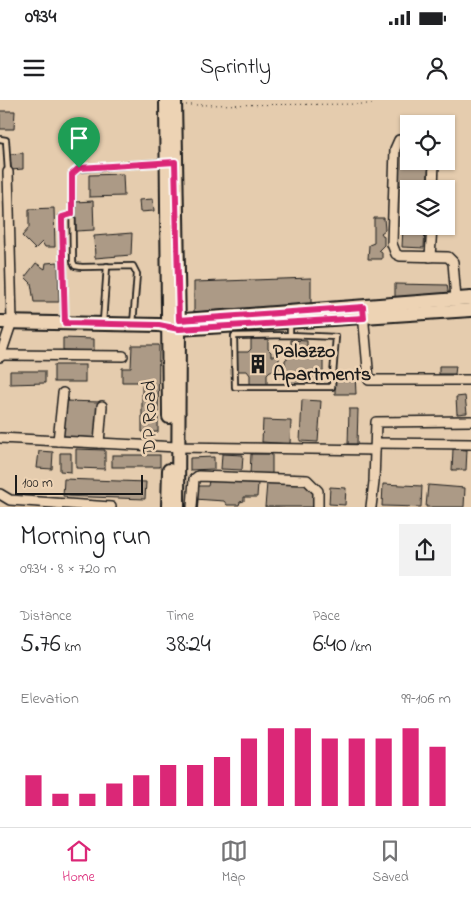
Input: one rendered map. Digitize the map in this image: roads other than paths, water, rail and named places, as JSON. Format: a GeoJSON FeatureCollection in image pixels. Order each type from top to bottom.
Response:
{"type":"FeatureCollection","features":[{"type":"Feature","properties":{"kind":"street","name":"DP Road"},"geometry":{"type":"LineString","coordinates":[[172,102],[170,324],[173,447],[178,507]]}},
{"type":"Feature","properties":{"kind":"street"},"geometry":{"type":"LineString","coordinates":[[400,140],[394,148],[392,244],[396,254],[400,256],[448,257],[453,262],[456,299]]}},
{"type":"Feature","properties":{"kind":"street"},"geometry":{"type":"LineString","coordinates":[[8,172],[6,321],[0,356],[123,356]]}},
{"type":"Feature","properties":{"kind":"street"},"geometry":{"type":"LineString","coordinates":[[430,257],[431,235]]}},
{"type":"Feature","properties":{"kind":"street"},"geometry":{"type":"LineString","coordinates":[[6,321],[133,325],[290,323],[471,298]]}},
{"type":"Feature","properties":{"kind":"street"},"geometry":{"type":"LineString","coordinates":[[363,312],[471,310]]}},
{"type":"Feature","properties":{"kind":"street"},"geometry":{"type":"LineString","coordinates":[[363,312],[369,380],[471,380]]}},
{"type":"Feature","properties":{"kind":"street"},"geometry":{"type":"LineString","coordinates":[[58,439],[63,393]]}},
{"type":"Feature","properties":{"kind":"street"},"geometry":{"type":"LineString","coordinates":[[100,441],[102,406]]}},
{"type":"Feature","properties":{"kind":"street"},"geometry":{"type":"LineString","coordinates":[[371,507],[376,422],[471,422]]}},
{"type":"Feature","properties":{"kind":"street"},"geometry":{"type":"LineString","coordinates":[[0,438],[100,441],[173,447],[376,447],[471,444]]}},
{"type":"Feature","properties":{"kind":"street"},"geometry":{"type":"LineString","coordinates":[[58,439],[80,438],[100,441]]}},
{"type":"Feature","properties":{"kind":"street","name":"DP Road"},"geometry":{"type":"LineString","coordinates":[[168,507],[173,447]]}},
{"type":"Feature","properties":{"kind":"street"},"geometry":{"type":"LineString","coordinates":[[192,507],[192,486],[194,479],[198,476],[307,480],[318,491],[318,507]]}},
{"type":"Feature","properties":{"kind":"street"},"geometry":{"type":"LineString","coordinates":[[0,494],[10,500],[111,507]]}},
{"type":"Feature","properties":{"kind":"lane"},"geometry":{"type":"LineString","coordinates":[[0,139],[6,140],[8,146],[8,172]]}},
{"type":"Feature","properties":{"kind":"lane"},"geometry":{"type":"LineString","coordinates":[[133,325],[136,269],[129,265],[75,266],[71,179],[74,171],[170,162]]}},
{"type":"Feature","properties":{"kind":"lane"},"geometry":{"type":"LineString","coordinates":[[65,323],[62,217],[72,214]]}},
{"type":"Feature","properties":{"kind":"lane"},"geometry":{"type":"LineString","coordinates":[[103,324],[107,266]]}},
{"type":"Feature","properties":{"kind":"lane"},"geometry":{"type":"LineString","coordinates":[[290,323],[336,337],[332,387],[235,387],[234,336],[290,323]]}},
{"type":"Feature","properties":{"kind":"place","name":"Palazzo Apartments"},"geometry":{"type":"Point","coordinates":[258,364]}}]}
